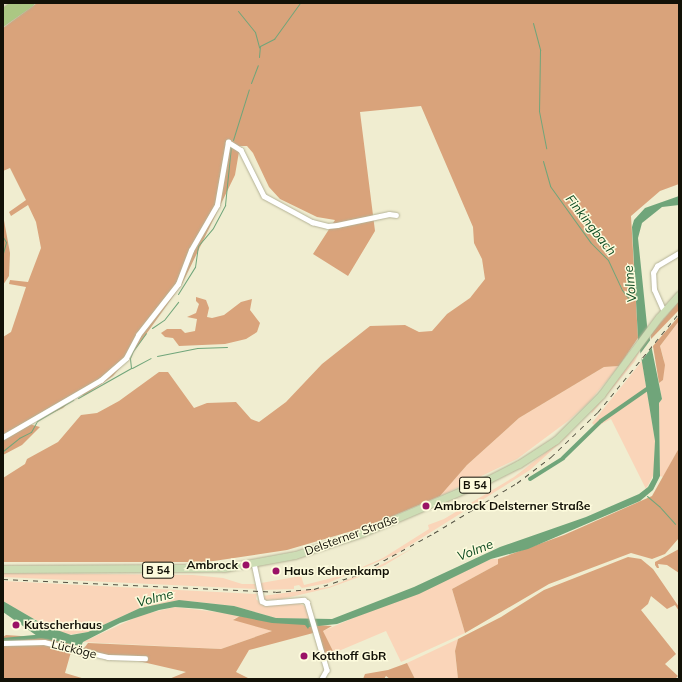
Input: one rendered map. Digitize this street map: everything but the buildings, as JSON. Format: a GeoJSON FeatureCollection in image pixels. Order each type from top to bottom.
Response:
{"type":"FeatureCollection","features":[{"type":"Feature","properties":{"kind":"highway"},"geometry":{"type":"LineString","coordinates":[[3,13],[17,3]]}},
{"type":"Feature","properties":{"kind":"highway"},"geometry":{"type":"LineString","coordinates":[[3,22],[30,3]]}},
{"type":"Feature","properties":{"kind":"main road","name":"B 54"},"geometry":{"type":"LineString","coordinates":[[664,312],[679,295]]}},
{"type":"Feature","properties":{"kind":"main road","name":"Delsterner Straße"},"geometry":{"type":"LineString","coordinates":[[3,569],[203,569],[254,564],[309,551],[362,533],[519,464],[551,444],[582,416],[664,312]]}},
{"type":"Feature","properties":{"kind":"street"},"geometry":{"type":"LineString","coordinates":[[3,437],[100,380],[126,358],[138,335],[176,289],[191,250],[217,205],[228,142],[241,150],[264,196],[312,222],[328,226],[342,225],[389,214],[396,215]]}},
{"type":"Feature","properties":{"kind":"street"},"geometry":{"type":"LineString","coordinates":[[664,312],[654,290],[653,273],[657,267],[679,253]]}},
{"type":"Feature","properties":{"kind":"street"},"geometry":{"type":"LineString","coordinates":[[254,564],[262,601],[266,603],[304,600],[310,611],[327,674],[322,679]]}},
{"type":"Feature","properties":{"kind":"street","name":"Lücköge"},"geometry":{"type":"LineString","coordinates":[[3,643],[44,642],[108,657],[145,658]]}},
{"type":"Feature","properties":{"kind":"shaded area"},"geometry":{"type":"Polygon","coordinates":[[[37,3],[679,3],[679,184],[660,191],[631,216],[638,338],[619,366],[604,367],[519,418],[467,465],[440,496],[369,526],[287,550],[207,562],[3,562],[3,478],[25,464],[27,459],[58,442],[81,415],[97,413],[119,401],[159,372],[168,372],[194,408],[207,403],[236,402],[251,419],[259,422],[286,402],[322,364],[370,326],[405,325],[419,332],[432,331],[447,314],[470,298],[485,279],[482,259],[474,243],[473,227],[421,106],[360,112],[375,231],[348,276],[313,254],[335,220],[317,217],[280,199],[269,187],[253,153],[247,146],[240,146],[235,175],[182,284],[134,351],[113,376],[85,395],[75,396],[63,408],[29,424],[40,427],[22,445],[3,455],[3,337],[11,332],[26,287],[9,284],[10,280],[28,282],[41,248],[36,222],[28,205],[11,216],[9,212],[26,200],[10,168],[3,171],[3,28],[37,3]]]}},
{"type":"Feature","properties":{"kind":"shaded area"},"geometry":{"type":"Polygon","coordinates":[[[679,196],[679,205],[662,207],[642,223],[638,238],[647,325],[662,399],[659,403],[660,476],[653,490],[640,501],[528,549],[491,559],[419,594],[337,624],[309,627],[308,629],[305,625],[272,623],[202,609],[175,607],[159,610],[120,623],[83,642],[81,646],[40,638],[3,612],[3,601],[46,626],[71,635],[88,632],[140,608],[179,600],[234,606],[276,618],[332,619],[414,587],[500,547],[586,517],[639,494],[648,487],[653,478],[655,441],[638,338],[632,227],[634,220],[645,208],[679,196]]]}},
{"type":"Feature","properties":{"kind":"shaded area"},"geometry":{"type":"Polygon","coordinates":[[[3,215],[10,253],[9,276],[3,285],[3,215]]]}},
{"type":"Feature","properties":{"kind":"shaded area"},"geometry":{"type":"Polygon","coordinates":[[[196,297],[206,300],[209,308],[207,317],[212,318],[224,315],[241,302],[252,299],[250,310],[260,323],[257,332],[246,339],[225,344],[179,346],[173,338],[165,337],[161,333],[167,329],[181,329],[185,333],[195,331],[197,319],[187,317],[196,313],[199,304],[196,301],[196,297]]]}},
{"type":"Feature","properties":{"kind":"shaded area"},"geometry":{"type":"Polygon","coordinates":[[[679,301],[679,310],[651,339],[651,334],[679,301]]]}},
{"type":"Feature","properties":{"kind":"shaded area"},"geometry":{"type":"Polygon","coordinates":[[[679,316],[679,321],[660,346],[665,365],[663,380],[659,383],[653,346],[679,316]]]}},
{"type":"Feature","properties":{"kind":"shaded area"},"geometry":{"type":"Polygon","coordinates":[[[679,321],[679,448],[663,477],[660,476],[659,403],[662,399],[659,383],[663,380],[664,360],[660,346],[679,321]]]}},
{"type":"Feature","properties":{"kind":"shaded area"},"geometry":{"type":"Polygon","coordinates":[[[640,350],[635,361],[592,413],[591,412],[640,350]]]}},
{"type":"Feature","properties":{"kind":"shaded area"},"geometry":{"type":"Polygon","coordinates":[[[642,361],[655,441],[654,474],[646,489],[611,419],[596,427],[592,423],[642,361]]]}},
{"type":"Feature","properties":{"kind":"shaded area"},"geometry":{"type":"Polygon","coordinates":[[[619,366],[589,402],[568,421],[517,459],[440,496],[467,465],[519,418],[604,367],[619,366]]]}},
{"type":"Feature","properties":{"kind":"shaded area"},"geometry":{"type":"Polygon","coordinates":[[[572,432],[530,470],[396,554],[328,583],[302,588],[299,585],[294,586],[294,589],[261,590],[261,583],[301,576],[304,585],[344,575],[383,558],[429,529],[428,525],[444,519],[514,477],[572,432]]]}},
{"type":"Feature","properties":{"kind":"shaded area"},"geometry":{"type":"Polygon","coordinates":[[[679,448],[679,538],[665,554],[652,559],[631,553],[549,584],[465,633],[452,589],[498,564],[498,559],[564,535],[652,496],[679,448]]]}},
{"type":"Feature","properties":{"kind":"shaded area"},"geometry":{"type":"Polygon","coordinates":[[[413,548],[385,565],[359,577],[329,588],[282,599],[265,600],[262,596],[329,587],[371,570],[413,548]]]}},
{"type":"Feature","properties":{"kind":"shaded area"},"geometry":{"type":"Polygon","coordinates":[[[679,549],[679,573],[667,565],[658,564],[659,568],[657,568],[655,562],[679,549]]]}},
{"type":"Feature","properties":{"kind":"shaded area"},"geometry":{"type":"Polygon","coordinates":[[[628,557],[641,559],[653,569],[679,607],[679,611],[675,605],[667,609],[651,596],[648,604],[641,610],[676,654],[665,664],[678,676],[675,679],[458,679],[455,651],[458,639],[501,617],[544,590],[628,557]]]}},
{"type":"Feature","properties":{"kind":"shaded area"},"geometry":{"type":"Polygon","coordinates":[[[491,559],[498,559],[498,564],[452,589],[465,633],[401,662],[386,631],[334,653],[323,631],[491,559]]]}},
{"type":"Feature","properties":{"kind":"shaded area"},"geometry":{"type":"Polygon","coordinates":[[[3,573],[193,575],[223,578],[242,584],[255,584],[256,589],[3,577],[3,573]]]}},
{"type":"Feature","properties":{"kind":"shaded area"},"geometry":{"type":"Polygon","coordinates":[[[3,581],[257,594],[256,599],[264,606],[298,603],[305,606],[310,619],[276,618],[234,606],[189,601],[140,608],[88,632],[67,635],[46,626],[3,601],[3,581]]]}},
{"type":"Feature","properties":{"kind":"shaded area"},"geometry":{"type":"Polygon","coordinates":[[[175,607],[233,614],[240,616],[233,619],[272,631],[221,649],[83,642],[141,615],[175,607]]]}},
{"type":"Feature","properties":{"kind":"shaded area"},"geometry":{"type":"Polygon","coordinates":[[[240,616],[271,622],[332,626],[323,631],[334,653],[324,654],[317,632],[249,650],[236,672],[250,679],[169,679],[186,672],[134,660],[78,656],[88,643],[221,649],[272,631],[233,620],[240,616]]]}},
{"type":"Feature","properties":{"kind":"shaded area"},"geometry":{"type":"Polygon","coordinates":[[[6,635],[50,638],[73,645],[65,673],[85,679],[3,679],[3,637],[6,635]]]}},
{"type":"Feature","properties":{"kind":"shaded area"},"geometry":{"type":"Polygon","coordinates":[[[458,639],[455,652],[458,679],[415,679],[407,663],[458,639]]]}},
{"type":"Feature","properties":{"kind":"shaded area"},"geometry":{"type":"Polygon","coordinates":[[[407,663],[415,679],[390,679],[386,676],[384,679],[363,679],[365,674],[388,670],[407,663]]]}},
{"type":"Feature","properties":{"kind":"pier"},"geometry":{"type":"Polygon","coordinates":[[[651,339],[653,346],[642,360],[640,354],[651,339]]]}},
{"type":"Feature","properties":{"kind":"waterway"},"geometry":{"type":"LineString","coordinates":[[259,57],[260,46],[274,39],[300,3]]}},
{"type":"Feature","properties":{"kind":"waterway"},"geometry":{"type":"LineString","coordinates":[[238,11],[255,32],[259,47]]}},
{"type":"Feature","properties":{"kind":"waterway","name":"Finkingbach"},"geometry":{"type":"LineString","coordinates":[[533,23],[540,50],[539,111],[546,148]]}},
{"type":"Feature","properties":{"kind":"waterway"},"geometry":{"type":"LineString","coordinates":[[251,83],[258,65]]}},
{"type":"Feature","properties":{"kind":"waterway"},"geometry":{"type":"LineString","coordinates":[[233,140],[249,89]]}},
{"type":"Feature","properties":{"kind":"waterway"},"geometry":{"type":"LineString","coordinates":[[178,294],[195,267],[198,246],[213,228],[225,205],[231,146]]}},
{"type":"Feature","properties":{"kind":"waterway","name":"Finkingbach"},"geometry":{"type":"LineString","coordinates":[[543,161],[550,186],[591,243],[608,260],[622,290],[629,299]]}},
{"type":"Feature","properties":{"kind":"waterway"},"geometry":{"type":"LineString","coordinates":[[3,237],[6,242],[3,253]]}},
{"type":"Feature","properties":{"kind":"waterway"},"geometry":{"type":"LineString","coordinates":[[152,328],[164,320],[178,302]]}},
{"type":"Feature","properties":{"kind":"waterway"},"geometry":{"type":"LineString","coordinates":[[78,398],[131,368],[130,358],[133,351],[146,333]]}},
{"type":"Feature","properties":{"kind":"waterway"},"geometry":{"type":"LineString","coordinates":[[157,356],[197,348],[227,347]]}},
{"type":"Feature","properties":{"kind":"waterway"},"geometry":{"type":"LineString","coordinates":[[132,368],[151,358]]}},
{"type":"Feature","properties":{"kind":"waterway"},"geometry":{"type":"LineString","coordinates":[[530,479],[563,458],[601,421],[650,387]]}},
{"type":"Feature","properties":{"kind":"waterway"},"geometry":{"type":"LineString","coordinates":[[3,451],[19,438],[31,432],[37,421],[73,400]]}},
{"type":"Feature","properties":{"kind":"waterway"},"geometry":{"type":"LineString","coordinates":[[647,496],[659,506],[675,524]]}},
{"type":"Feature","properties":{"kind":"waterway"},"geometry":{"type":"LineString","coordinates":[[3,640],[45,636]]}},
{"type":"Feature","properties":{"kind":"railway"},"geometry":{"type":"LineString","coordinates":[[3,579],[276,592],[314,589],[357,575],[434,533],[517,483],[551,457],[598,412],[679,313]]}},
{"type":"Feature","properties":{"kind":"place","name":"Ambrock Delsterner Straße"},"geometry":{"type":"Point","coordinates":[426,506]}},
{"type":"Feature","properties":{"kind":"place","name":"Ambrock"},"geometry":{"type":"Point","coordinates":[246,565]}},
{"type":"Feature","properties":{"kind":"place","name":"Haus Kehrenkamp"},"geometry":{"type":"Point","coordinates":[276,571]}},
{"type":"Feature","properties":{"kind":"place","name":"Kutscherhaus"},"geometry":{"type":"Point","coordinates":[16,625]}},
{"type":"Feature","properties":{"kind":"place","name":"Kotthoff GbR"},"geometry":{"type":"Point","coordinates":[304,656]}},
{"type":"Feature","properties":{"kind":"water label","name":"Volme"},"geometry":{"type":"Point","coordinates":[630,284]}},
{"type":"Feature","properties":{"kind":"water label","name":"Volme"},"geometry":{"type":"Point","coordinates":[475,550]}},
{"type":"Feature","properties":{"kind":"water label","name":"Volme"},"geometry":{"type":"Point","coordinates":[155,598]}}]}
